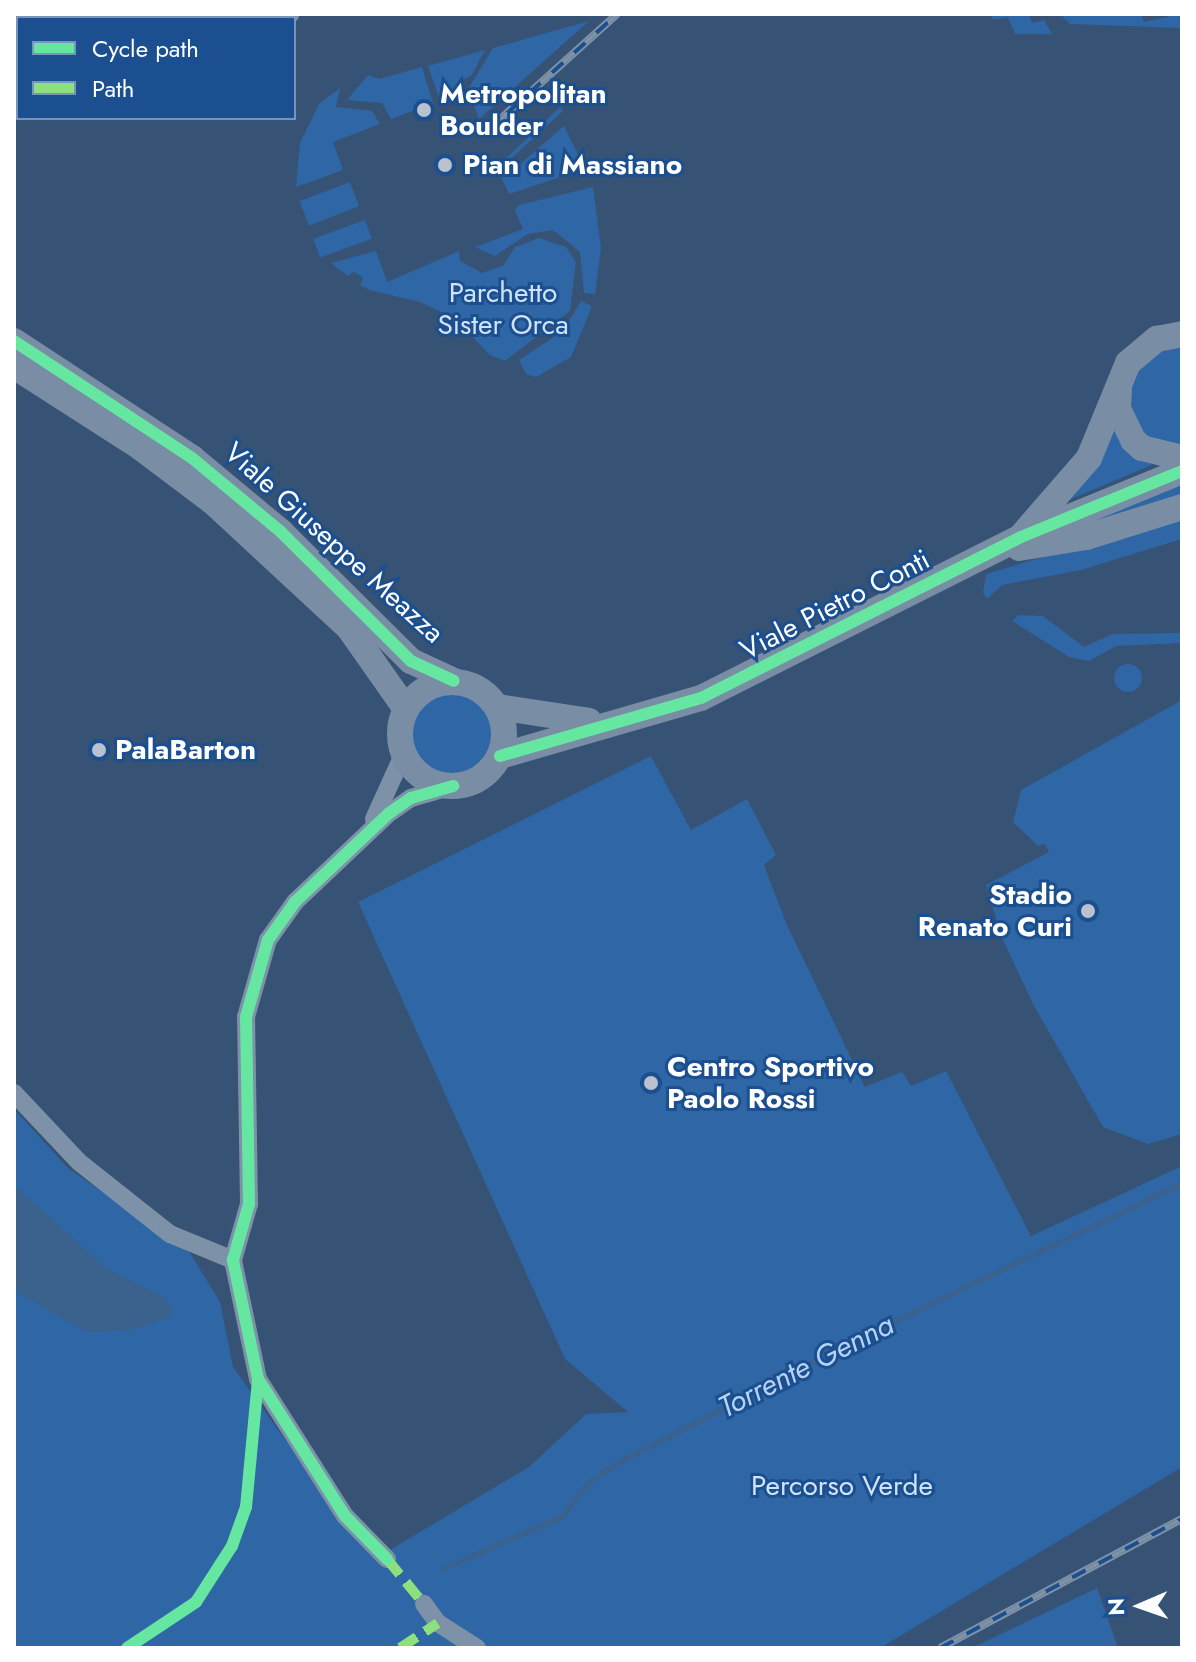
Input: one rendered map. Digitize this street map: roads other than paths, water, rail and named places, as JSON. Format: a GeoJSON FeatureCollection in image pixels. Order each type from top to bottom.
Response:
{"type":"FeatureCollection","features":[{"type":"Feature","properties":{"kind":"street"},"geometry":{"type":"LineString","coordinates":[[1021,537],[1089,458],[1120,377],[1141,349],[1182,334]]}},
{"type":"Feature","properties":{"kind":"street","name":"Viale Giuseppe Meazza"},"geometry":{"type":"LineString","coordinates":[[14,341],[192,458],[281,532],[411,661],[454,681]]}},
{"type":"Feature","properties":{"kind":"street","name":"Viale Giuseppe Meazza"},"geometry":{"type":"LineString","coordinates":[[14,366],[140,447],[213,502],[349,628],[406,709]]}},
{"type":"Feature","properties":{"kind":"street"},"geometry":{"type":"LineString","coordinates":[[1120,377],[1118,409],[1133,440],[1142,448],[1182,458]]}},
{"type":"Feature","properties":{"kind":"street","name":"Viale Pietro Conti"},"geometry":{"type":"LineString","coordinates":[[387,1559],[345,1516],[258,1379],[233,1260],[249,1204],[246,1017],[268,940],[295,902],[366,831],[411,798],[481,778],[500,756],[701,698],[1021,537],[1182,471]]}},
{"type":"Feature","properties":{"kind":"street"},"geometry":{"type":"LineString","coordinates":[[992,552],[1086,537],[1182,507]]}},
{"type":"Feature","properties":{"kind":"street"},"geometry":{"type":"LineString","coordinates":[[406,709],[426,688],[454,681]]}},
{"type":"Feature","properties":{"kind":"street","name":"Viale Pietro Conti"},"geometry":{"type":"LineString","coordinates":[[454,681],[471,685],[498,707],[616,723]]}},
{"type":"Feature","properties":{"kind":"street"},"geometry":{"type":"LineString","coordinates":[[498,707],[504,739],[500,756]]}},
{"type":"Feature","properties":{"kind":"street","name":"Viale Pietro Conti"},"geometry":{"type":"LineString","coordinates":[[366,831],[388,797],[404,753],[401,723],[406,709]]}},
{"type":"Feature","properties":{"kind":"street"},"geometry":{"type":"LineString","coordinates":[[404,753],[423,777],[453,786]]}},
{"type":"Feature","properties":{"kind":"street"},"geometry":{"type":"LineString","coordinates":[[14,1093],[79,1162],[170,1234],[233,1260]]}},
{"type":"Feature","properties":{"kind":"street"},"geometry":{"type":"LineString","coordinates":[[424,1604],[453,1635],[477,1648]]}},
{"type":"Feature","properties":{"kind":"waterway","name":"Torrente Genna"},"geometry":{"type":"LineString","coordinates":[[444,1568],[562,1516],[588,1483],[615,1464],[867,1334],[1182,1183]]}},
{"type":"Feature","properties":{"kind":"railway"},"geometry":{"type":"LineString","coordinates":[[485,133],[617,14]]}},
{"type":"Feature","properties":{"kind":"railway"},"geometry":{"type":"LineString","coordinates":[[940,1648],[1182,1519]]}},
{"type":"Feature","properties":{"kind":"place","name":"Metropolitan Boulder"},"geometry":{"type":"Point","coordinates":[424,110]}},
{"type":"Feature","properties":{"kind":"place","name":"Pian di Massiano"},"geometry":{"type":"Point","coordinates":[445,165]}},
{"type":"Feature","properties":{"kind":"place","name":"PalaBarton"},"geometry":{"type":"Point","coordinates":[99,750]}},
{"type":"Feature","properties":{"kind":"place","name":"Stadio Renato Curi"},"geometry":{"type":"Point","coordinates":[1088,911]}},
{"type":"Feature","properties":{"kind":"place","name":"Centro Sportivo Paolo Rossi"},"geometry":{"type":"Point","coordinates":[651,1083]}},
{"type":"Feature","properties":{"kind":"park label","name":"Parchetto Sister Orca"},"geometry":{"type":"Point","coordinates":[503,309]}},
{"type":"Feature","properties":{"kind":"park label","name":"Percorso Verde"},"geometry":{"type":"Point","coordinates":[842,1486]}}]}
